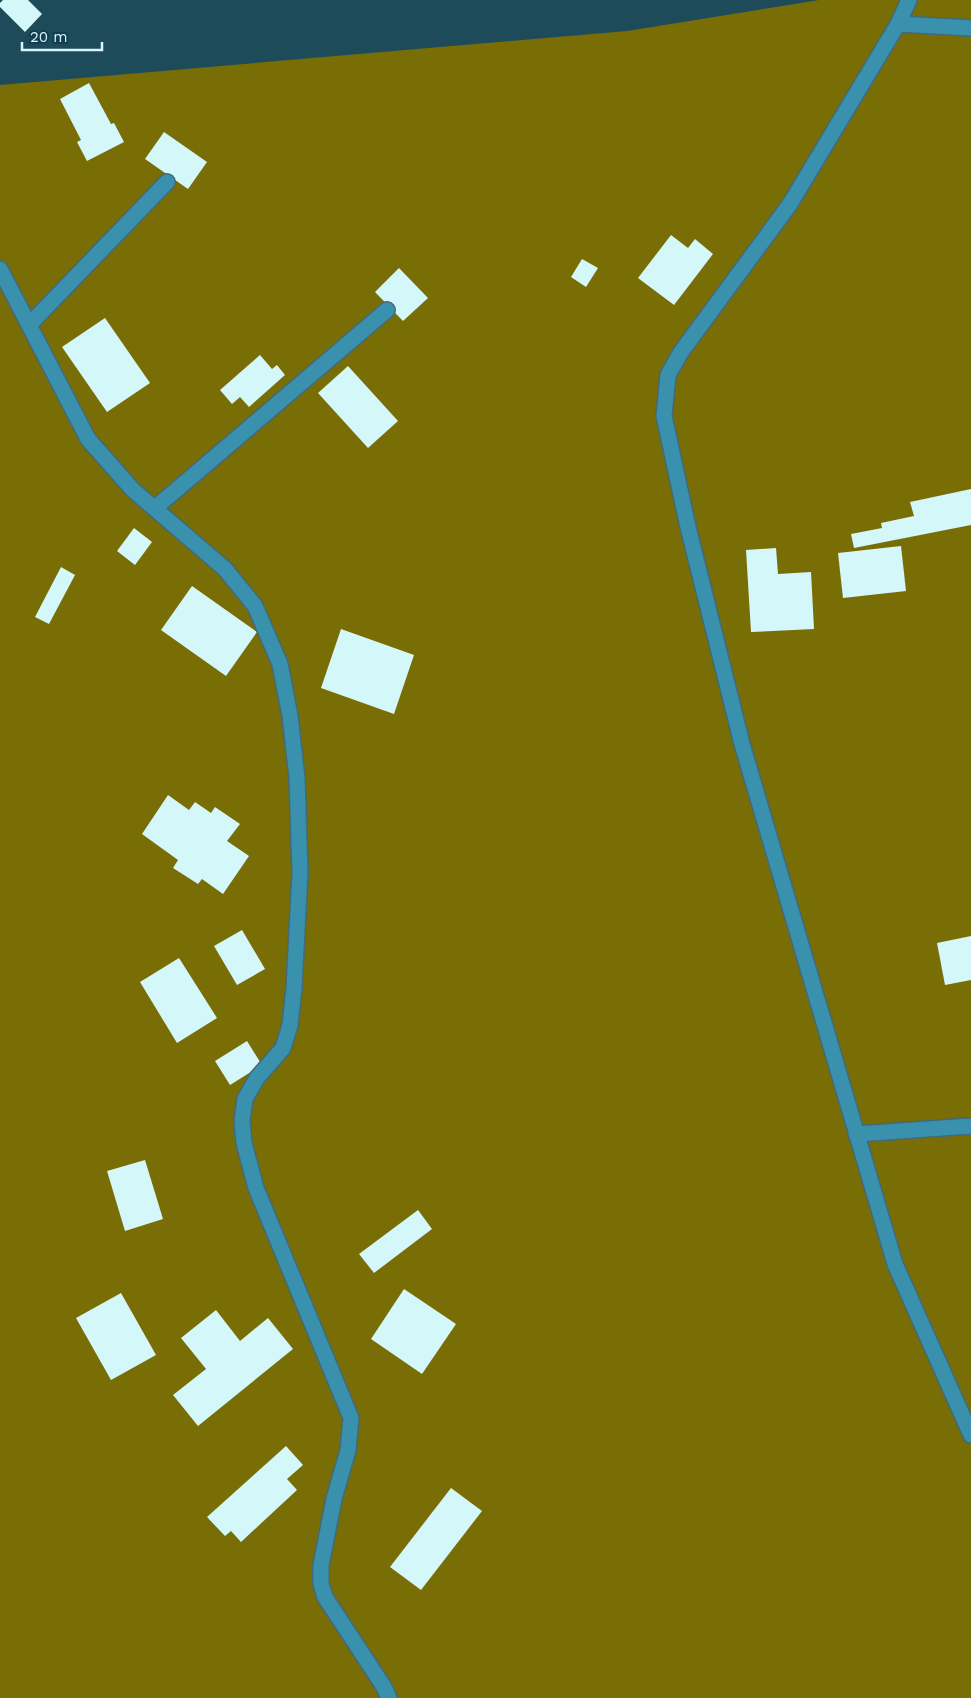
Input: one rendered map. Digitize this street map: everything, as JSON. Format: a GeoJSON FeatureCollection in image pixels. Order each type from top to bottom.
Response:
{"type":"FeatureCollection","features":[{"type":"Feature","properties":{"kind":"street"},"geometry":{"type":"LineString","coordinates":[[909,0],[898,24],[790,204],[681,352],[668,375],[664,416],[688,527],[742,744],[895,1264],[971,1435]]}},
{"type":"Feature","properties":{"kind":"street"},"geometry":{"type":"LineString","coordinates":[[898,24],[971,28]]}},
{"type":"Feature","properties":{"kind":"street"},"geometry":{"type":"LineString","coordinates":[[29,325],[167,182]]}},
{"type":"Feature","properties":{"kind":"street"},"geometry":{"type":"LineString","coordinates":[[0,269],[88,439],[134,490],[225,569],[255,606],[280,664],[290,716],[297,778],[300,873],[294,988],[290,1025],[283,1048],[257,1078],[245,1098],[242,1121],[244,1143],[256,1188],[350,1418],[348,1450],[334,1499],[321,1564],[321,1584],[328,1602],[384,1686],[389,1698]]}},
{"type":"Feature","properties":{"kind":"street"},"geometry":{"type":"LineString","coordinates":[[155,508],[387,310]]}},
{"type":"Feature","properties":{"kind":"street"},"geometry":{"type":"LineString","coordinates":[[856,1134],[971,1126]]}},
{"type":"Feature","properties":{"kind":"shaded area"},"geometry":{"type":"Polygon","coordinates":[[[819,0],[971,0],[971,1698],[0,1698],[0,85],[627,31],[819,0]]]}},
{"type":"Feature","properties":{"kind":"building"},"geometry":{"type":"Polygon","coordinates":[[[3,0],[28,0],[42,14],[25,32],[0,7],[0,3],[3,0]]]}},
{"type":"Feature","properties":{"kind":"building"},"geometry":{"type":"Polygon","coordinates":[[[89,83],[111,124],[114,123],[124,142],[87,161],[77,142],[81,140],[60,99],[89,83]]]}},
{"type":"Feature","properties":{"kind":"building"},"geometry":{"type":"Polygon","coordinates":[[[164,132],[207,162],[188,189],[145,159],[164,132]]]}},
{"type":"Feature","properties":{"kind":"building"},"geometry":{"type":"Polygon","coordinates":[[[671,235],[688,248],[695,239],[713,254],[674,305],[638,278],[671,235]]]}},
{"type":"Feature","properties":{"kind":"building"},"geometry":{"type":"Polygon","coordinates":[[[582,259],[598,268],[586,287],[571,277],[582,259]]]}},
{"type":"Feature","properties":{"kind":"building"},"geometry":{"type":"Polygon","coordinates":[[[399,268],[428,298],[403,321],[375,292],[399,268]]]}},
{"type":"Feature","properties":{"kind":"building"},"geometry":{"type":"Polygon","coordinates":[[[105,318],[150,383],[107,412],[62,347],[105,318]]]}},
{"type":"Feature","properties":{"kind":"building"},"geometry":{"type":"Polygon","coordinates":[[[260,355],[272,369],[277,365],[285,375],[249,407],[240,397],[232,404],[220,390],[260,355]]]}},
{"type":"Feature","properties":{"kind":"building"},"geometry":{"type":"Polygon","coordinates":[[[348,366],[398,421],[368,448],[318,393],[348,366]]]}},
{"type":"Feature","properties":{"kind":"building"},"geometry":{"type":"Polygon","coordinates":[[[971,489],[971,525],[854,548],[851,534],[882,528],[881,523],[914,516],[910,502],[971,489]]]}},
{"type":"Feature","properties":{"kind":"building"},"geometry":{"type":"Polygon","coordinates":[[[134,528],[152,542],[135,565],[117,551],[134,528]]]}},
{"type":"Feature","properties":{"kind":"building"},"geometry":{"type":"Polygon","coordinates":[[[901,546],[906,591],[843,598],[838,553],[901,546]]]}},
{"type":"Feature","properties":{"kind":"building"},"geometry":{"type":"Polygon","coordinates":[[[776,548],[778,574],[811,572],[814,629],[751,632],[746,550],[776,548]]]}},
{"type":"Feature","properties":{"kind":"building"},"geometry":{"type":"Polygon","coordinates":[[[61,567],[75,575],[49,624],[35,617],[61,567]]]}},
{"type":"Feature","properties":{"kind":"building"},"geometry":{"type":"Polygon","coordinates":[[[192,586],[257,632],[226,676],[161,630],[192,586]]]}},
{"type":"Feature","properties":{"kind":"building"},"geometry":{"type":"Polygon","coordinates":[[[341,629],[414,655],[394,714],[321,688],[341,629]]]}},
{"type":"Feature","properties":{"kind":"building"},"geometry":{"type":"Polygon","coordinates":[[[168,795],[189,810],[195,802],[211,813],[215,807],[240,824],[227,841],[249,856],[223,894],[202,879],[198,884],[173,868],[178,860],[142,834],[168,795]]]}},
{"type":"Feature","properties":{"kind":"building"},"geometry":{"type":"Polygon","coordinates":[[[242,930],[265,969],[237,985],[214,946],[242,930]]]}},
{"type":"Feature","properties":{"kind":"building"},"geometry":{"type":"Polygon","coordinates":[[[971,936],[971,980],[945,985],[937,943],[971,936]]]}},
{"type":"Feature","properties":{"kind":"building"},"geometry":{"type":"Polygon","coordinates":[[[179,958],[217,1018],[177,1043],[140,982],[179,958]]]}},
{"type":"Feature","properties":{"kind":"building"},"geometry":{"type":"Polygon","coordinates":[[[247,1041],[262,1065],[230,1085],[215,1061],[247,1041]]]}},
{"type":"Feature","properties":{"kind":"building"},"geometry":{"type":"Polygon","coordinates":[[[145,1160],[163,1219],[125,1231],[107,1171],[145,1160]]]}},
{"type":"Feature","properties":{"kind":"building"},"geometry":{"type":"Polygon","coordinates":[[[418,1210],[432,1229],[374,1273],[359,1254],[418,1210]]]}},
{"type":"Feature","properties":{"kind":"building"},"geometry":{"type":"Polygon","coordinates":[[[404,1289],[456,1324],[422,1374],[371,1339],[404,1289]]]}},
{"type":"Feature","properties":{"kind":"building"},"geometry":{"type":"Polygon","coordinates":[[[121,1293],[156,1355],[111,1380],[76,1318],[121,1293]]]}},
{"type":"Feature","properties":{"kind":"building"},"geometry":{"type":"Polygon","coordinates":[[[216,1310],[240,1341],[268,1318],[293,1349],[198,1426],[173,1395],[206,1369],[181,1338],[216,1310]]]}},
{"type":"Feature","properties":{"kind":"building"},"geometry":{"type":"Polygon","coordinates":[[[286,1446],[303,1465],[287,1479],[297,1490],[241,1542],[231,1531],[225,1536],[207,1517],[286,1446]]]}},
{"type":"Feature","properties":{"kind":"building"},"geometry":{"type":"Polygon","coordinates":[[[451,1488],[482,1511],[421,1590],[390,1567],[451,1488]]]}}]}
